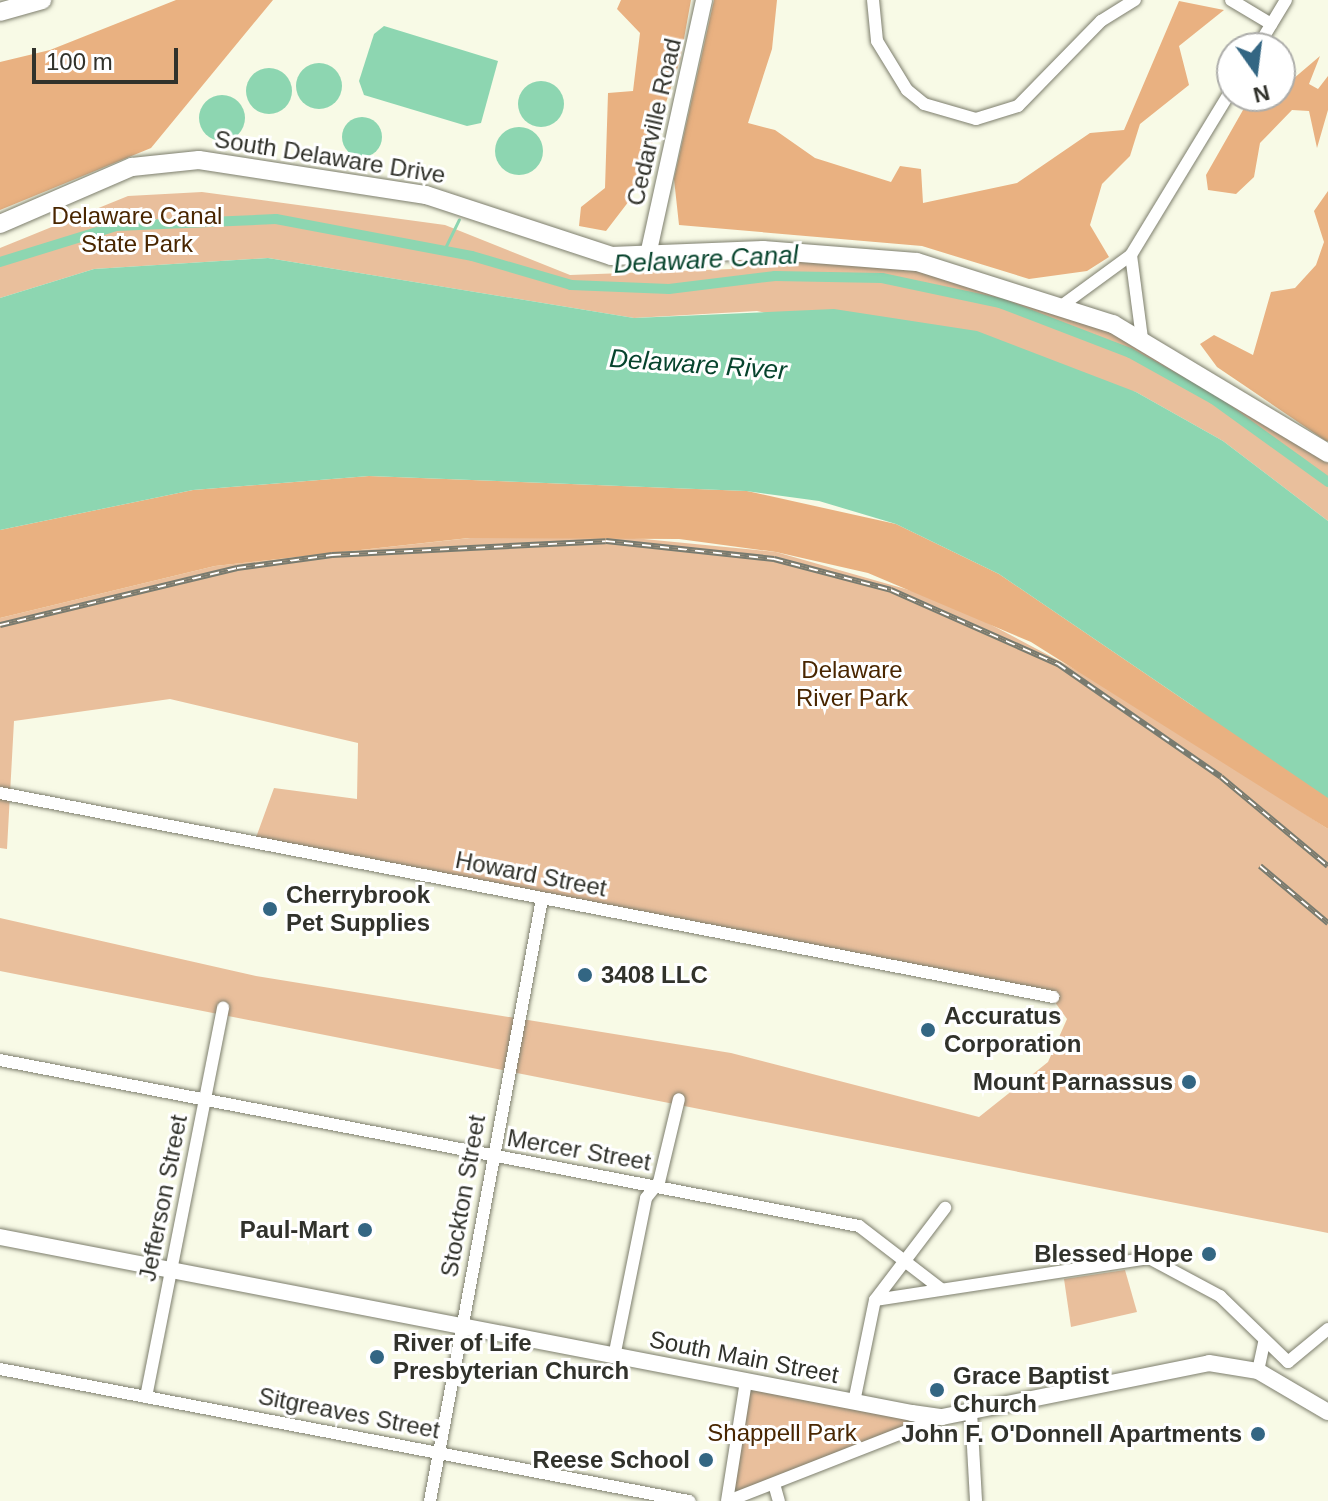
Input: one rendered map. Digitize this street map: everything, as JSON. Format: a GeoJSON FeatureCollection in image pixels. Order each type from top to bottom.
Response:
{"type":"FeatureCollection","features":[{"type":"Feature","properties":{"kind":"highway"},"geometry":{"type":"LineString","coordinates":[[0,12],[42,0]]}},
{"type":"Feature","properties":{"kind":"highway","name":"South Delaware Drive"},"geometry":{"type":"LineString","coordinates":[[0,224],[132,167],[199,160],[407,190],[493,214],[583,251],[648,255],[736,250],[880,257],[1064,304],[1142,338],[1328,453]]}},
{"type":"Feature","properties":{"kind":"main road","name":"Cedarville Road"},"geometry":{"type":"LineString","coordinates":[[648,255],[704,0]]}},
{"type":"Feature","properties":{"kind":"main road","name":"South Main Street"},"geometry":{"type":"LineString","coordinates":[[0,1237],[614,1357],[942,1417],[1159,1368],[1209,1363],[1258,1371],[1328,1412]]}},
{"type":"Feature","properties":{"kind":"street"},"geometry":{"type":"LineString","coordinates":[[873,0],[877,41],[907,90],[924,104],[976,119],[1018,106],[1101,21],[1135,0]]}},
{"type":"Feature","properties":{"kind":"street"},"geometry":{"type":"LineString","coordinates":[[1231,0],[1271,24]]}},
{"type":"Feature","properties":{"kind":"street"},"geometry":{"type":"LineString","coordinates":[[1266,32],[1286,0]]}},
{"type":"Feature","properties":{"kind":"street"},"geometry":{"type":"LineString","coordinates":[[1064,304],[1131,255],[1218,112]]}},
{"type":"Feature","properties":{"kind":"street"},"geometry":{"type":"LineString","coordinates":[[1131,255],[1142,338]]}},
{"type":"Feature","properties":{"kind":"street","name":"Howard Street"},"geometry":{"type":"LineString","coordinates":[[0,793],[1053,997]]}},
{"type":"Feature","properties":{"kind":"street","name":"Stockton Street"},"geometry":{"type":"LineString","coordinates":[[430,1501],[542,899]]}},
{"type":"Feature","properties":{"kind":"street","name":"Jefferson Street"},"geometry":{"type":"LineString","coordinates":[[146,1397],[223,1008]]}},
{"type":"Feature","properties":{"kind":"street","name":"Mercer Street"},"geometry":{"type":"LineString","coordinates":[[0,1060],[859,1226],[941,1289]]}},
{"type":"Feature","properties":{"kind":"street"},"geometry":{"type":"LineString","coordinates":[[614,1357],[646,1198],[656,1186],[679,1099]]}},
{"type":"Feature","properties":{"kind":"street"},"geometry":{"type":"LineString","coordinates":[[854,1402],[875,1300],[945,1208]]}},
{"type":"Feature","properties":{"kind":"street"},"geometry":{"type":"LineString","coordinates":[[875,1300],[1157,1258],[1220,1296],[1264,1342],[1291,1362],[1328,1329]]}},
{"type":"Feature","properties":{"kind":"street"},"geometry":{"type":"LineString","coordinates":[[1258,1371],[1264,1342]]}},
{"type":"Feature","properties":{"kind":"street","name":"Sitgreaves Street"},"geometry":{"type":"LineString","coordinates":[[0,1369],[689,1501]]}},
{"type":"Feature","properties":{"kind":"street"},"geometry":{"type":"LineString","coordinates":[[746,1381],[727,1501],[942,1417]]}},
{"type":"Feature","properties":{"kind":"street"},"geometry":{"type":"LineString","coordinates":[[971,1411],[976,1501]]}},
{"type":"Feature","properties":{"kind":"street"},"geometry":{"type":"LineString","coordinates":[[774,1484],[779,1501]]}},
{"type":"Feature","properties":{"kind":"green space","name":"Delaware Canal State Park"},"geometry":{"type":"Polygon","coordinates":[[[202,192],[445,225],[570,275],[732,269],[729,258],[886,264],[946,275],[1143,344],[1328,461],[1328,521],[1223,441],[1136,392],[757,311],[634,318],[268,258],[94,269],[0,298],[0,248],[128,196],[202,192]]]}},
{"type":"Feature","properties":{"kind":"green space","name":"Delaware River Park"},"geometry":{"type":"Polygon","coordinates":[[[603,535],[776,552],[944,600],[1120,693],[1328,829],[1328,1233],[0,971],[0,918],[256,976],[731,1053],[979,1117],[1048,1062],[1067,1019],[1047,991],[254,843],[274,788],[357,799],[358,743],[170,699],[14,721],[7,849],[0,848],[0,618],[215,566],[470,538],[603,535]]]}},
{"type":"Feature","properties":{"kind":"green space"},"geometry":{"type":"Polygon","coordinates":[[[1125,1270],[1137,1312],[1071,1327],[1064,1279],[1125,1270]]]}},
{"type":"Feature","properties":{"kind":"green space","name":"Shappell Park"},"geometry":{"type":"Polygon","coordinates":[[[746,1381],[942,1417],[728,1501],[746,1381]]]}},
{"type":"Feature","properties":{"kind":"shaded area"},"geometry":{"type":"Polygon","coordinates":[[[176,0],[273,0],[151,148],[0,210],[0,62],[50,50],[176,0]]]}},
{"type":"Feature","properties":{"kind":"shaded area"},"geometry":{"type":"Polygon","coordinates":[[[621,0],[691,0],[680,61],[650,150],[629,201],[606,231],[579,226],[581,207],[605,188],[608,93],[633,91],[640,33],[617,9],[621,0]]]}},
{"type":"Feature","properties":{"kind":"shaded area"},"geometry":{"type":"Polygon","coordinates":[[[714,0],[777,0],[772,49],[748,123],[775,130],[815,158],[891,182],[900,166],[921,169],[923,203],[1017,183],[1090,133],[1124,130],[1179,1],[1224,10],[1179,46],[1189,85],[1140,124],[1130,156],[1102,184],[1090,225],[1109,257],[1087,271],[1029,279],[922,246],[679,225],[674,179],[714,0]]]}},
{"type":"Feature","properties":{"kind":"shaded area"},"geometry":{"type":"Polygon","coordinates":[[[1320,56],[1309,84],[1318,89],[1328,76],[1328,110],[1317,148],[1309,111],[1296,110],[1296,76],[1320,56]]]}},
{"type":"Feature","properties":{"kind":"shaded area"},"geometry":{"type":"Polygon","coordinates":[[[1242,112],[1290,112],[1260,143],[1254,177],[1236,194],[1208,190],[1206,175],[1242,112]]]}},
{"type":"Feature","properties":{"kind":"shaded area"},"geometry":{"type":"Polygon","coordinates":[[[1328,191],[1326,441],[1217,367],[1200,344],[1214,335],[1253,355],[1271,292],[1295,288],[1316,265],[1324,242],[1314,211],[1328,191]]]}},
{"type":"Feature","properties":{"kind":"shaded area"},"geometry":{"type":"Polygon","coordinates":[[[369,476],[747,491],[896,524],[999,574],[1193,706],[1328,782],[1328,829],[1031,642],[868,573],[776,552],[679,539],[469,538],[215,566],[0,618],[0,530],[193,490],[369,476]]]}},
{"type":"Feature","properties":{"kind":"water"},"geometry":{"type":"Polygon","coordinates":[[[384,26],[498,61],[481,123],[467,126],[364,95],[359,81],[374,34],[384,26]]]}},
{"type":"Feature","properties":{"kind":"water"},"geometry":{"type":"Polygon","coordinates":[[[319,63],[335,70],[342,86],[335,102],[319,109],[303,102],[296,86],[303,70],[319,63]]]}},
{"type":"Feature","properties":{"kind":"water"},"geometry":{"type":"Polygon","coordinates":[[[269,68],[285,75],[292,91],[285,107],[269,114],[253,107],[246,91],[253,75],[269,68]]]}},
{"type":"Feature","properties":{"kind":"water"},"geometry":{"type":"Polygon","coordinates":[[[541,81],[557,88],[564,104],[557,120],[541,127],[525,120],[518,104],[525,88],[541,81]]]}},
{"type":"Feature","properties":{"kind":"water"},"geometry":{"type":"Polygon","coordinates":[[[222,95],[238,102],[245,118],[238,134],[222,141],[206,134],[199,118],[206,102],[222,95]]]}},
{"type":"Feature","properties":{"kind":"water"},"geometry":{"type":"Polygon","coordinates":[[[362,117],[376,123],[382,137],[376,151],[362,157],[348,151],[342,137],[348,123],[362,117]]]}},
{"type":"Feature","properties":{"kind":"water"},"geometry":{"type":"Polygon","coordinates":[[[519,127],[536,134],[543,151],[536,168],[519,175],[502,168],[495,151],[502,134],[519,127]]]}},
{"type":"Feature","properties":{"kind":"water","name":"Delaware River"},"geometry":{"type":"Polygon","coordinates":[[[268,258],[634,318],[834,309],[977,331],[1136,392],[1223,441],[1328,521],[1328,798],[999,574],[896,524],[819,501],[746,491],[369,476],[193,490],[0,530],[0,298],[94,269],[268,258]]]}},
{"type":"Feature","properties":{"kind":"waterway","name":"Delaware Canal"},"geometry":{"type":"LineString","coordinates":[[0,262],[116,226],[276,219],[472,256],[571,285],[669,289],[775,276],[882,278],[1000,303],[1130,353],[1213,399],[1328,482]]}},
{"type":"Feature","properties":{"kind":"waterway"},"geometry":{"type":"LineString","coordinates":[[444,250],[459,219]]}},
{"type":"Feature","properties":{"kind":"railway"},"geometry":{"type":"LineString","coordinates":[[0,625],[237,568],[332,555],[606,541],[774,559],[891,590],[1058,664],[1221,777],[1328,866]]}},
{"type":"Feature","properties":{"kind":"railway"},"geometry":{"type":"LineString","coordinates":[[1260,866],[1328,923]]}},
{"type":"Feature","properties":{"kind":"place","name":"Cherrybrook Pet Supplies"},"geometry":{"type":"Point","coordinates":[270,909]}},
{"type":"Feature","properties":{"kind":"place","name":"3408 LLC"},"geometry":{"type":"Point","coordinates":[585,975]}},
{"type":"Feature","properties":{"kind":"place","name":"Accuratus Corporation"},"geometry":{"type":"Point","coordinates":[928,1030]}},
{"type":"Feature","properties":{"kind":"place","name":"Mount Parnassus"},"geometry":{"type":"Point","coordinates":[1189,1082]}},
{"type":"Feature","properties":{"kind":"place","name":"Paul-Mart"},"geometry":{"type":"Point","coordinates":[365,1230]}},
{"type":"Feature","properties":{"kind":"place","name":"Blessed Hope"},"geometry":{"type":"Point","coordinates":[1209,1254]}},
{"type":"Feature","properties":{"kind":"place","name":"River of Life Presbyterian Church"},"geometry":{"type":"Point","coordinates":[377,1357]}},
{"type":"Feature","properties":{"kind":"place","name":"Grace Baptist Church"},"geometry":{"type":"Point","coordinates":[937,1390]}},
{"type":"Feature","properties":{"kind":"place","name":"John F. O'Donnell Apartments"},"geometry":{"type":"Point","coordinates":[1258,1434]}},
{"type":"Feature","properties":{"kind":"place","name":"Reese School"},"geometry":{"type":"Point","coordinates":[706,1460]}}]}
